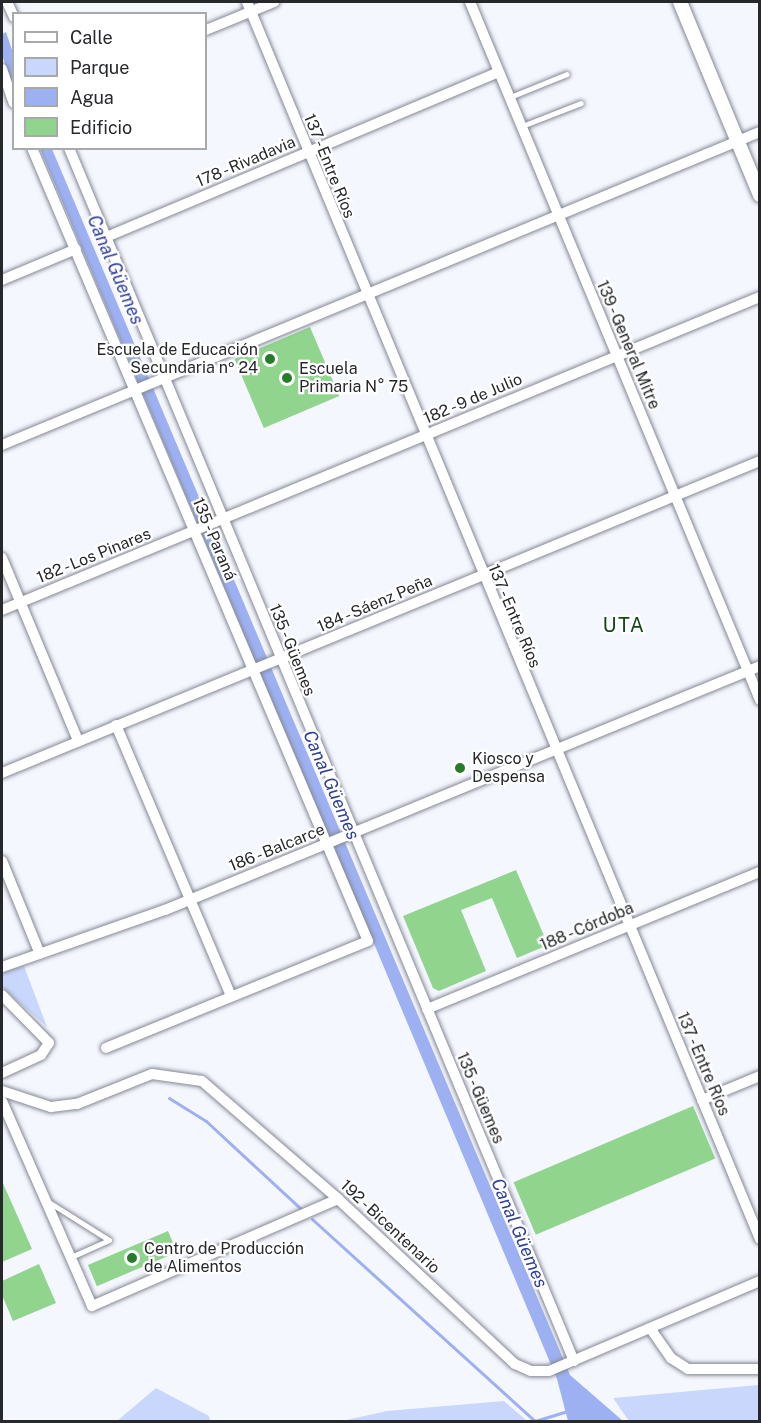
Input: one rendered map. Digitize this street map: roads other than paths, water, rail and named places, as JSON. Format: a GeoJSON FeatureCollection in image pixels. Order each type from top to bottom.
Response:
{"type":"FeatureCollection","features":[{"type":"Feature","properties":{"kind":"street"},"geometry":{"type":"LineString","coordinates":[[2,13],[7,2]]}},
{"type":"Feature","properties":{"kind":"street"},"geometry":{"type":"LineString","coordinates":[[207,29],[249,6],[274,2]]}},
{"type":"Feature","properties":{"kind":"street","name":"139 - General Mitre"},"geometry":{"type":"LineString","coordinates":[[470,2],[759,700]]}},
{"type":"Feature","properties":{"kind":"street"},"geometry":{"type":"LineString","coordinates":[[680,2],[759,195]]}},
{"type":"Feature","properties":{"kind":"street","name":"137 - Entre Ríos"},"geometry":{"type":"LineString","coordinates":[[249,6],[365,295],[759,1239]]}},
{"type":"Feature","properties":{"kind":"street"},"geometry":{"type":"LineString","coordinates":[[2,69],[12,97]]}},
{"type":"Feature","properties":{"kind":"street","name":"178 - Rivadavia"},"geometry":{"type":"LineString","coordinates":[[104,238],[498,72]]}},
{"type":"Feature","properties":{"kind":"street"},"geometry":{"type":"LineString","coordinates":[[2,445],[137,391],[736,138],[759,132]]}},
{"type":"Feature","properties":{"kind":"street","name":"135 - Paraná"},"geometry":{"type":"LineString","coordinates":[[33,150],[256,670],[368,941],[231,996]]}},
{"type":"Feature","properties":{"kind":"street","name":"135 - Güemes"},"geometry":{"type":"LineString","coordinates":[[70,150],[160,380],[221,521],[276,661],[426,1009],[572,1361]]}},
{"type":"Feature","properties":{"kind":"street"},"geometry":{"type":"LineString","coordinates":[[2,280],[75,249]]}},
{"type":"Feature","properties":{"kind":"street","name":"182 - 9 de Julio"},"geometry":{"type":"LineString","coordinates":[[196,531],[759,297]]}},
{"type":"Feature","properties":{"kind":"street","name":"184 - Sáenz Peña"},"geometry":{"type":"LineString","coordinates":[[2,773],[759,461]]}},
{"type":"Feature","properties":{"kind":"street","name":"182 - Los Pinares"},"geometry":{"type":"LineString","coordinates":[[2,610],[196,531]]}},
{"type":"Feature","properties":{"kind":"street"},"geometry":{"type":"LineString","coordinates":[[2,558],[78,741]]}},
{"type":"Feature","properties":{"kind":"street","name":"186 - Balcarce"},"geometry":{"type":"LineString","coordinates":[[2,968],[188,900],[759,666]]}},
{"type":"Feature","properties":{"kind":"street"},"geometry":{"type":"LineString","coordinates":[[106,1048],[231,996],[188,900],[116,725]]}},
{"type":"Feature","properties":{"kind":"street"},"geometry":{"type":"LineString","coordinates":[[2,861],[40,954]]}},
{"type":"Feature","properties":{"kind":"street","name":"188 - Córdoba"},"geometry":{"type":"LineString","coordinates":[[426,1009],[759,872]]}},
{"type":"Feature","properties":{"kind":"street"},"geometry":{"type":"LineString","coordinates":[[2,995],[48,1039],[41,1055],[2,1073]]}},
{"type":"Feature","properties":{"kind":"street","name":"192 - Bicentenario"},"geometry":{"type":"LineString","coordinates":[[2,1091],[36,1105],[65,1107],[152,1074],[190,1076],[227,1099],[515,1364],[531,1371],[549,1371],[759,1281]]}},
{"type":"Feature","properties":{"kind":"street"},"geometry":{"type":"LineString","coordinates":[[702,1100],[759,1076]]}},
{"type":"Feature","properties":{"kind":"street"},"geometry":{"type":"LineString","coordinates":[[2,1101],[92,1306],[338,1199]]}},
{"type":"Feature","properties":{"kind":"street"},"geometry":{"type":"LineString","coordinates":[[650,1328],[671,1358],[688,1370],[759,1369]]}},
{"type":"Feature","properties":{"kind":"lane"},"geometry":{"type":"LineString","coordinates":[[508,97],[567,74]]}},
{"type":"Feature","properties":{"kind":"lane"},"geometry":{"type":"LineString","coordinates":[[520,127],[581,103]]}},
{"type":"Feature","properties":{"kind":"lane"},"geometry":{"type":"LineString","coordinates":[[45,1200],[109,1240],[71,1257]]}},
{"type":"Feature","properties":{"kind":"water"},"geometry":{"type":"Polygon","coordinates":[[[6,32],[12,50],[12,84],[2,55],[2,34],[6,32]]]}},
{"type":"Feature","properties":{"kind":"water","name":"Canal Güemes"},"geometry":{"type":"Polygon","coordinates":[[[40,150],[52,150],[570,1375],[623,1421],[568,1421],[557,1379],[40,150]]]}},
{"type":"Feature","properties":{"kind":"waterway"},"geometry":{"type":"LineString","coordinates":[[169,1098],[206,1121],[301,1209]]}},
{"type":"Feature","properties":{"kind":"waterway"},"geometry":{"type":"LineString","coordinates":[[312,1219],[535,1421],[567,1411]]}},
{"type":"Feature","properties":{"kind":"place","name":"Escuela de Educación Secundaria nº 24"},"geometry":{"type":"Point","coordinates":[270,359]}},
{"type":"Feature","properties":{"kind":"place","name":"Escuela Primaria N° 75"},"geometry":{"type":"Point","coordinates":[287,378]}},
{"type":"Feature","properties":{"kind":"place","name":"Kiosco y Despensa"},"geometry":{"type":"Point","coordinates":[460,768]}},
{"type":"Feature","properties":{"kind":"place","name":"Centro de Producción de Alimentos"},"geometry":{"type":"Point","coordinates":[132,1258]}},
{"type":"Feature","properties":{"kind":"district","name":"UTA"},"geometry":{"type":"Point","coordinates":[624,625]}}]}
